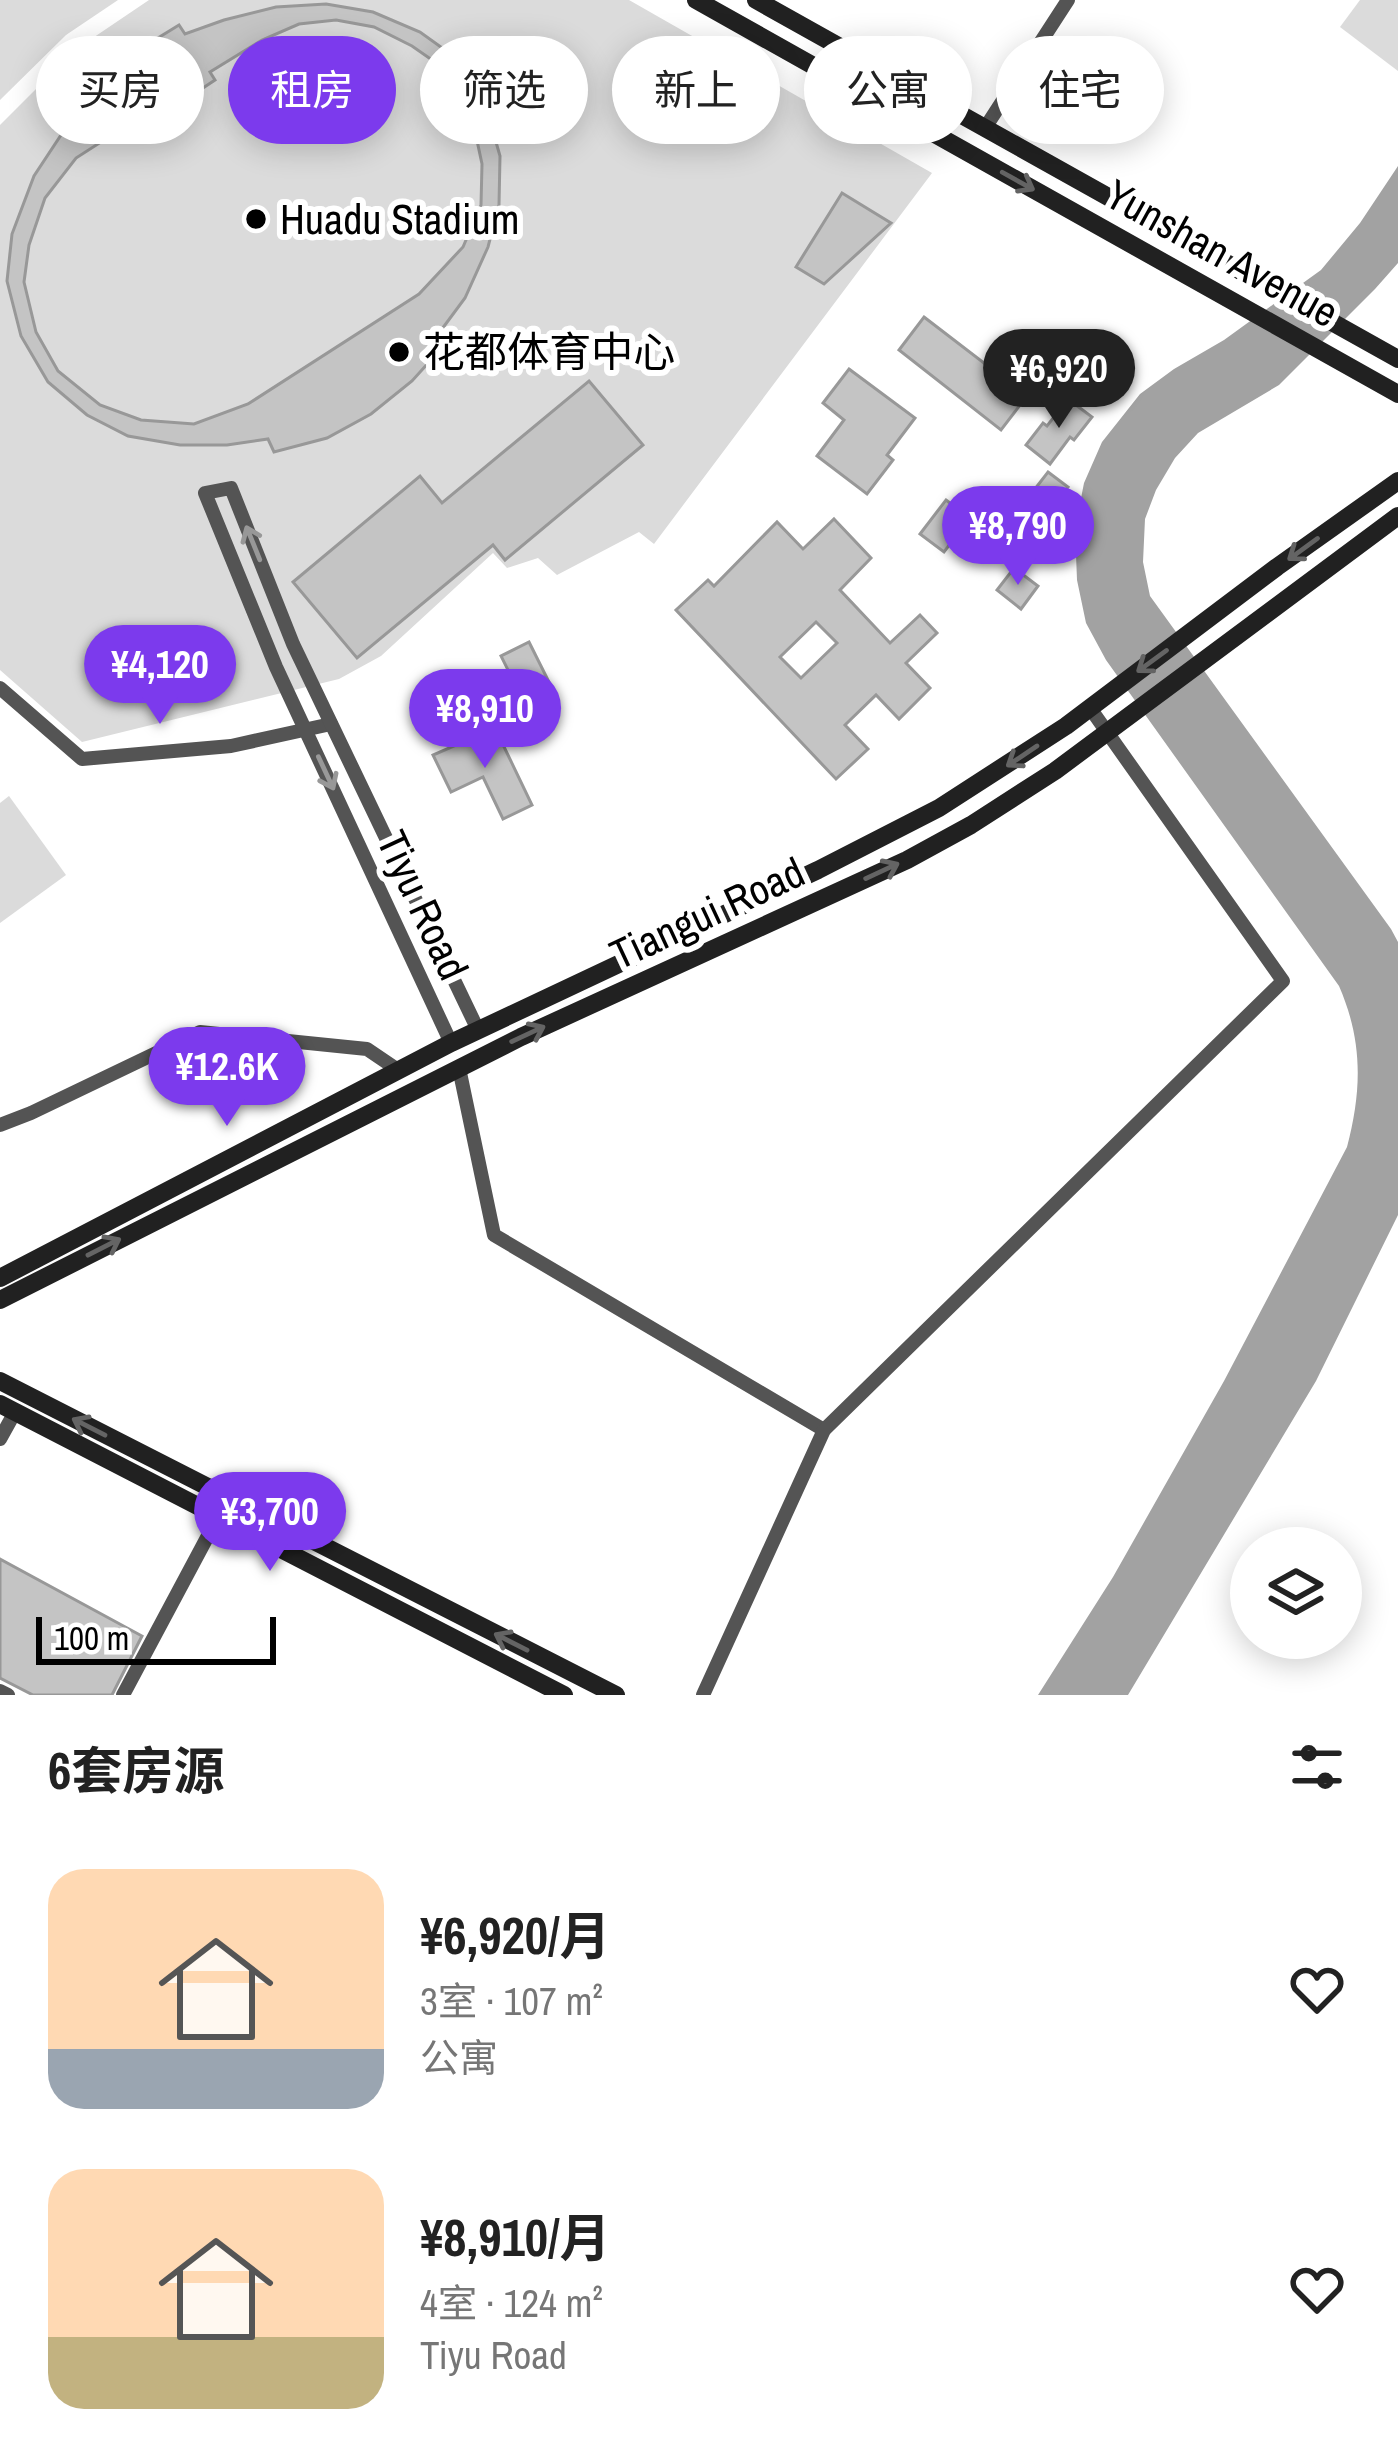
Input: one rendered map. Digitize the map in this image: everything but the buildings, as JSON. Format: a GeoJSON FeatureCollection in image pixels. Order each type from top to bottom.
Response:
{"type":"FeatureCollection","features":[{"type":"Feature","properties":{"kind":"main road","name":"Yunshan Avenue"},"geometry":{"type":"LineString","coordinates":[[696,0],[1398,394]]}},
{"type":"Feature","properties":{"kind":"main road","name":"Yunshan Avenue"},"geometry":{"type":"LineString","coordinates":[[756,0],[1398,359]]}},
{"type":"Feature","properties":{"kind":"main road","name":"Tiangui Road"},"geometry":{"type":"LineString","coordinates":[[0,1278],[451,1043],[888,836],[985,781],[1398,481]]}},
{"type":"Feature","properties":{"kind":"main road","name":"Tiangui Road"},"geometry":{"type":"LineString","coordinates":[[0,1300],[521,1037],[907,860],[1003,806],[1398,516]]}},
{"type":"Feature","properties":{"kind":"main road"},"geometry":{"type":"LineString","coordinates":[[0,1381],[616,1695]]}},
{"type":"Feature","properties":{"kind":"main road"},"geometry":{"type":"LineString","coordinates":[[7,1408],[564,1695]]}},
{"type":"Feature","properties":{"kind":"street"},"geometry":{"type":"LineString","coordinates":[[985,128],[1068,0]]}},
{"type":"Feature","properties":{"kind":"street","name":"Tiyu Road"},"geometry":{"type":"LineString","coordinates":[[451,1043],[276,667],[205,493],[231,488],[293,644],[478,1030]]}},
{"type":"Feature","properties":{"kind":"street"},"geometry":{"type":"LineString","coordinates":[[0,688],[82,759],[231,746],[332,724]]}},
{"type":"Feature","properties":{"kind":"street"},"geometry":{"type":"LineString","coordinates":[[704,1695],[824,1430],[1283,981],[1090,708]]}},
{"type":"Feature","properties":{"kind":"street"},"geometry":{"type":"LineString","coordinates":[[0,1125],[200,1032],[368,1048],[398,1070]]}},
{"type":"Feature","properties":{"kind":"street"},"geometry":{"type":"LineString","coordinates":[[459,1069],[494,1235],[824,1430]]}},
{"type":"Feature","properties":{"kind":"street"},"geometry":{"type":"LineString","coordinates":[[0,1439],[7,1408]]}},
{"type":"Feature","properties":{"kind":"street"},"geometry":{"type":"LineString","coordinates":[[123,1695],[218,1517]]}},
{"type":"Feature","properties":{"kind":"shaded area"},"geometry":{"type":"Polygon","coordinates":[[[0,0],[118,0],[65,36],[36,36],[36,65],[0,100],[0,0]]]}},
{"type":"Feature","properties":{"kind":"shaded area","name":"花都体育中心"},"geometry":{"type":"Polygon","coordinates":[[[149,0],[629,0],[692,36],[612,36],[612,144],[780,144],[780,86],[804,100],[804,144],[881,144],[932,173],[654,544],[639,532],[557,575],[538,558],[507,568],[493,553],[381,656],[339,679],[82,742],[0,670],[0,125],[36,89],[36,144],[204,144],[204,36],[96,36],[149,0]]]}},
{"type":"Feature","properties":{"kind":"shaded area"},"geometry":{"type":"Polygon","coordinates":[[[1360,0],[1398,0],[1398,71],[1340,27],[1360,0]]]}},
{"type":"Feature","properties":{"kind":"shaded area"},"geometry":{"type":"Polygon","coordinates":[[[1398,166],[1398,263],[1279,385],[1198,433],[1175,458],[1145,519],[1143,562],[1150,596],[1398,942],[1398,1215],[1316,1381],[1128,1695],[1038,1695],[1113,1577],[1224,1381],[1347,1147],[1358,1066],[1339,986],[1106,660],[1086,623],[1077,580],[1075,529],[1084,483],[1102,442],[1140,394],[1321,270],[1398,166]]]}},
{"type":"Feature","properties":{"kind":"shaded area"},"geometry":{"type":"Polygon","coordinates":[[[9,796],[66,875],[0,923],[0,803],[9,796]]]}},
{"type":"Feature","properties":{"kind":"place","name":"Huadu Stadium"},"geometry":{"type":"Point","coordinates":[256,219]}},
{"type":"Feature","properties":{"kind":"place","name":"花都体育中心"},"geometry":{"type":"Point","coordinates":[399,352]}}]}
